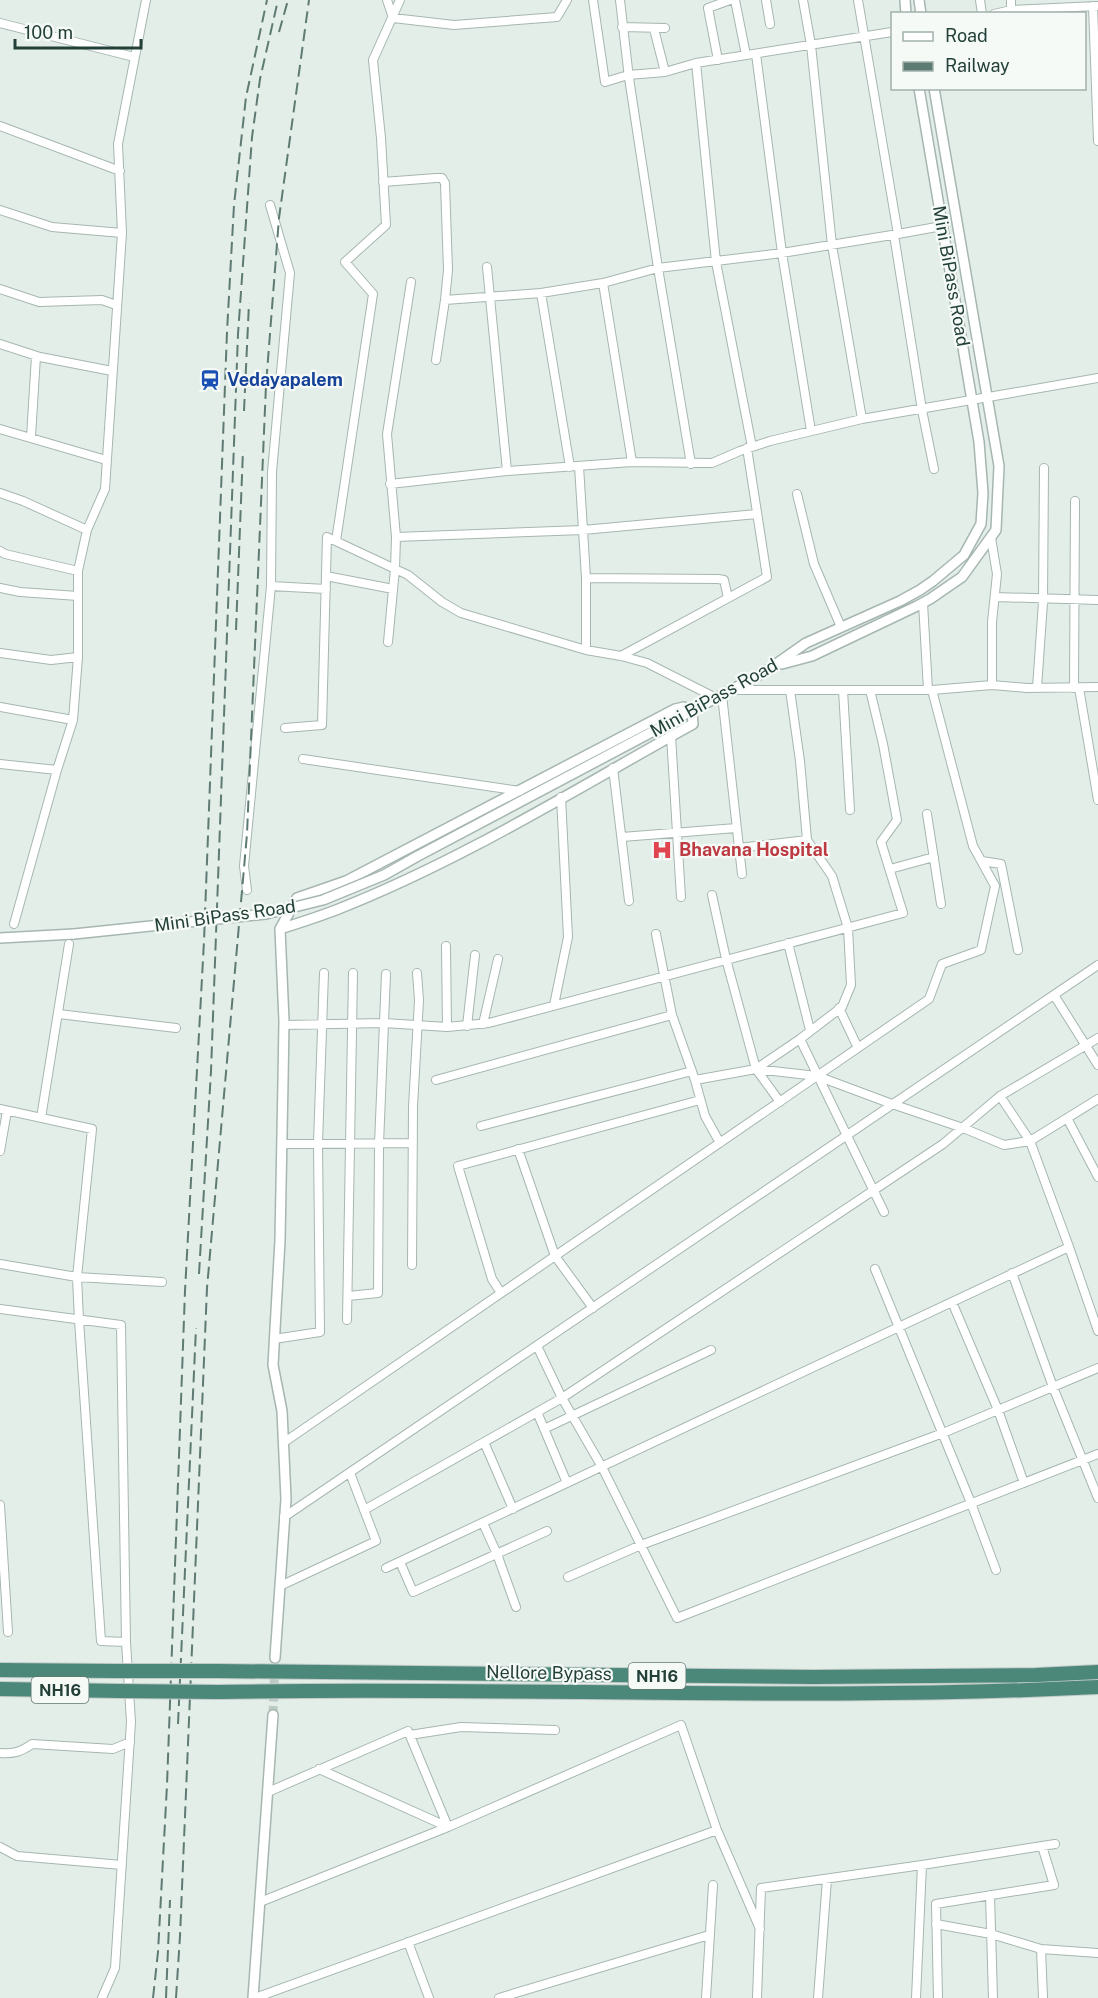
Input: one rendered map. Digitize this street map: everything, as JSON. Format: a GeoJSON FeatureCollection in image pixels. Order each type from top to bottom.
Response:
{"type":"FeatureCollection","features":[{"type":"Feature","properties":{"kind":"highway","name":"Nellore Bypass"},"geometry":{"type":"LineString","coordinates":[[0,1670],[802,1677],[1036,1675],[1098,1672]]}},
{"type":"Feature","properties":{"kind":"highway","name":"Nellore Bypass"},"geometry":{"type":"LineString","coordinates":[[0,1689],[218,1692],[336,1689],[817,1694],[1098,1688]]}},
{"type":"Feature","properties":{"kind":"street"},"geometry":{"type":"LineString","coordinates":[[14,924],[73,720],[78,657],[78,571],[87,530],[105,489],[122,233],[118,144],[146,0]]}},
{"type":"Feature","properties":{"kind":"street"},"geometry":{"type":"LineString","coordinates":[[387,0],[393,18]]}},
{"type":"Feature","properties":{"kind":"street"},"geometry":{"type":"LineString","coordinates":[[336,541],[373,294],[345,262],[386,225],[373,60],[400,0]]}},
{"type":"Feature","properties":{"kind":"street"},"geometry":{"type":"LineString","coordinates":[[393,18],[454,25],[557,17],[567,0]]}},
{"type":"Feature","properties":{"kind":"street"},"geometry":{"type":"LineString","coordinates":[[593,0],[605,82],[628,75],[665,72],[696,63],[891,32]]}},
{"type":"Feature","properties":{"kind":"street"},"geometry":{"type":"LineString","coordinates":[[620,0],[628,75],[691,464]]}},
{"type":"Feature","properties":{"kind":"street"},"geometry":{"type":"LineString","coordinates":[[718,60],[708,8],[730,0]]}},
{"type":"Feature","properties":{"kind":"street"},"geometry":{"type":"LineString","coordinates":[[735,0],[746,55]]}},
{"type":"Feature","properties":{"kind":"street"},"geometry":{"type":"LineString","coordinates":[[766,0],[770,24]]}},
{"type":"Feature","properties":{"kind":"street"},"geometry":{"type":"LineString","coordinates":[[802,0],[811,45],[832,245],[862,419]]}},
{"type":"Feature","properties":{"kind":"street"},"geometry":{"type":"LineString","coordinates":[[858,0],[922,410],[934,469]]}},
{"type":"Feature","properties":{"kind":"street"},"geometry":{"type":"LineString","coordinates":[[1011,0],[1011,10]]}},
{"type":"Feature","properties":{"kind":"street"},"geometry":{"type":"LineString","coordinates":[[1002,12],[1095,6],[1098,141]]}},
{"type":"Feature","properties":{"kind":"street"},"geometry":{"type":"LineString","coordinates":[[0,23],[134,57]]}},
{"type":"Feature","properties":{"kind":"street"},"geometry":{"type":"LineString","coordinates":[[622,27],[665,28]]}},
{"type":"Feature","properties":{"kind":"street"},"geometry":{"type":"LineString","coordinates":[[654,29],[665,72]]}},
{"type":"Feature","properties":{"kind":"street"},"geometry":{"type":"LineString","coordinates":[[756,54],[782,253],[812,431]]}},
{"type":"Feature","properties":{"kind":"street"},"geometry":{"type":"LineString","coordinates":[[621,656],[767,577],[749,448],[716,262],[696,63]]}},
{"type":"Feature","properties":{"kind":"street","name":"Mini BiPass Road"},"geometry":{"type":"LineString","coordinates":[[0,938],[74,934],[266,914],[323,900],[384,875],[692,712],[777,665],[807,643],[920,590],[933,582],[964,555],[981,524],[983,493],[979,442],[919,90]]}},
{"type":"Feature","properties":{"kind":"street"},"geometry":{"type":"LineString","coordinates":[[777,665],[812,656],[923,603],[962,577],[996,530],[999,466],[933,90]]}},
{"type":"Feature","properties":{"kind":"street"},"geometry":{"type":"LineString","coordinates":[[0,126],[120,171]]}},
{"type":"Feature","properties":{"kind":"street"},"geometry":{"type":"LineString","coordinates":[[383,182],[442,178],[445,183],[448,270],[446,300],[436,360]]}},
{"type":"Feature","properties":{"kind":"street"},"geometry":{"type":"LineString","coordinates":[[247,891],[244,866],[271,586],[272,472],[290,273],[270,205]]}},
{"type":"Feature","properties":{"kind":"street"},"geometry":{"type":"LineString","coordinates":[[0,210],[52,227],[122,233]]}},
{"type":"Feature","properties":{"kind":"street"},"geometry":{"type":"LineString","coordinates":[[446,300],[541,293],[603,283],[658,268],[782,253],[942,226]]}},
{"type":"Feature","properties":{"kind":"street"},"geometry":{"type":"LineString","coordinates":[[487,267],[507,471]]}},
{"type":"Feature","properties":{"kind":"street"},"geometry":{"type":"LineString","coordinates":[[388,642],[396,569],[396,537],[387,434],[411,282]]}},
{"type":"Feature","properties":{"kind":"street"},"geometry":{"type":"LineString","coordinates":[[603,283],[632,462]]}},
{"type":"Feature","properties":{"kind":"street"},"geometry":{"type":"LineString","coordinates":[[0,289],[39,302],[102,300],[116,305]]}},
{"type":"Feature","properties":{"kind":"street"},"geometry":{"type":"LineString","coordinates":[[541,293],[575,466],[586,578],[586,650]]}},
{"type":"Feature","properties":{"kind":"street"},"geometry":{"type":"LineString","coordinates":[[0,344],[36,356],[112,371]]}},
{"type":"Feature","properties":{"kind":"street"},"geometry":{"type":"LineString","coordinates":[[31,437],[36,356]]}},
{"type":"Feature","properties":{"kind":"street"},"geometry":{"type":"LineString","coordinates":[[390,484],[507,471],[632,462],[712,463],[749,448],[862,419],[1098,378]]}},
{"type":"Feature","properties":{"kind":"street"},"geometry":{"type":"LineString","coordinates":[[0,429],[106,460]]}},
{"type":"Feature","properties":{"kind":"street"},"geometry":{"type":"LineString","coordinates":[[1037,688],[1043,600],[1044,468]]}},
{"type":"Feature","properties":{"kind":"street"},"geometry":{"type":"LineString","coordinates":[[0,493],[87,530]]}},
{"type":"Feature","properties":{"kind":"street"},"geometry":{"type":"LineString","coordinates":[[797,494],[814,564],[841,627]]}},
{"type":"Feature","properties":{"kind":"street"},"geometry":{"type":"LineString","coordinates":[[1075,501],[1077,688],[1098,800]]}},
{"type":"Feature","properties":{"kind":"street"},"geometry":{"type":"LineString","coordinates":[[396,537],[583,530],[757,514]]}},
{"type":"Feature","properties":{"kind":"street"},"geometry":{"type":"LineString","coordinates":[[285,728],[322,725],[327,537],[408,575],[442,602],[461,613],[586,650],[647,663],[719,697],[742,874]]}},
{"type":"Feature","properties":{"kind":"street"},"geometry":{"type":"LineString","coordinates":[[991,538],[998,574],[992,622],[992,685]]}},
{"type":"Feature","properties":{"kind":"street"},"geometry":{"type":"LineString","coordinates":[[0,551],[78,571]]}},
{"type":"Feature","properties":{"kind":"street"},"geometry":{"type":"LineString","coordinates":[[326,576],[393,589]]}},
{"type":"Feature","properties":{"kind":"street"},"geometry":{"type":"LineString","coordinates":[[586,578],[718,579],[724,580],[728,598]]}},
{"type":"Feature","properties":{"kind":"street"},"geometry":{"type":"LineString","coordinates":[[271,586],[326,589]]}},
{"type":"Feature","properties":{"kind":"street"},"geometry":{"type":"LineString","coordinates":[[0,588],[20,592],[78,596]]}},
{"type":"Feature","properties":{"kind":"street"},"geometry":{"type":"LineString","coordinates":[[995,597],[1098,600]]}},
{"type":"Feature","properties":{"kind":"street"},"geometry":{"type":"LineString","coordinates":[[283,1443],[929,999],[942,964],[981,950],[995,886],[973,846],[930,690],[923,603]]}},
{"type":"Feature","properties":{"kind":"street"},"geometry":{"type":"LineString","coordinates":[[0,653],[51,660],[78,657]]}},
{"type":"Feature","properties":{"kind":"street"},"geometry":{"type":"LineString","coordinates":[[731,690],[930,690],[992,685],[1037,688],[1098,687]]}},
{"type":"Feature","properties":{"kind":"street"},"geometry":{"type":"LineString","coordinates":[[756,1069],[800,1039],[839,1008],[851,985],[848,928],[832,876],[807,840],[800,761],[790,690]]}},
{"type":"Feature","properties":{"kind":"street"},"geometry":{"type":"LineString","coordinates":[[843,690],[850,810]]}},
{"type":"Feature","properties":{"kind":"street"},"geometry":{"type":"LineString","coordinates":[[284,1025],[384,1023],[447,1027],[483,1024],[903,913],[881,842],[897,820],[870,690]]}},
{"type":"Feature","properties":{"kind":"street"},"geometry":{"type":"LineString","coordinates":[[0,707],[73,720]]}},
{"type":"Feature","properties":{"kind":"street"},"geometry":{"type":"LineString","coordinates":[[275,1658],[286,1499],[282,1411],[273,1365],[280,1240],[284,1025],[280,929],[297,898],[346,881],[675,709],[684,707],[692,712],[693,724],[490,837],[336,910],[280,929]]}},
{"type":"Feature","properties":{"kind":"street"},"geometry":{"type":"LineString","coordinates":[[671,736],[681,897]]}},
{"type":"Feature","properties":{"kind":"street"},"geometry":{"type":"LineString","coordinates":[[303,759],[520,790]]}},
{"type":"Feature","properties":{"kind":"street"},"geometry":{"type":"LineString","coordinates":[[0,764],[57,770]]}},
{"type":"Feature","properties":{"kind":"street"},"geometry":{"type":"LineString","coordinates":[[613,768],[629,900]]}},
{"type":"Feature","properties":{"kind":"street"},"geometry":{"type":"LineString","coordinates":[[554,1005],[568,937],[561,797]]}},
{"type":"Feature","properties":{"kind":"street"},"geometry":{"type":"LineString","coordinates":[[927,814],[941,904]]}},
{"type":"Feature","properties":{"kind":"street"},"geometry":{"type":"LineString","coordinates":[[622,837],[736,828]]}},
{"type":"Feature","properties":{"kind":"street"},"geometry":{"type":"LineString","coordinates":[[740,848],[807,840]]}},
{"type":"Feature","properties":{"kind":"street"},"geometry":{"type":"LineString","coordinates":[[890,868],[934,857]]}},
{"type":"Feature","properties":{"kind":"street"},"geometry":{"type":"LineString","coordinates":[[982,861],[1001,864],[1018,950]]}},
{"type":"Feature","properties":{"kind":"street"},"geometry":{"type":"LineString","coordinates":[[712,895],[726,959],[756,1069],[780,1102]]}},
{"type":"Feature","properties":{"kind":"street"},"geometry":{"type":"LineString","coordinates":[[656,934],[672,1015],[694,1076],[705,1116],[720,1143]]}},
{"type":"Feature","properties":{"kind":"street"},"geometry":{"type":"LineString","coordinates":[[788,943],[810,1030]]}},
{"type":"Feature","properties":{"kind":"street"},"geometry":{"type":"LineString","coordinates":[[41,1118],[69,944]]}},
{"type":"Feature","properties":{"kind":"street"},"geometry":{"type":"LineString","coordinates":[[446,946],[447,1027]]}},
{"type":"Feature","properties":{"kind":"street"},"geometry":{"type":"LineString","coordinates":[[467,1026],[476,955]]}},
{"type":"Feature","properties":{"kind":"street"},"geometry":{"type":"LineString","coordinates":[[483,1024],[498,959]]}},
{"type":"Feature","properties":{"kind":"street"},"geometry":{"type":"LineString","coordinates":[[284,1518],[1098,964]]}},
{"type":"Feature","properties":{"kind":"street"},"geometry":{"type":"LineString","coordinates":[[412,1266],[417,972]]}},
{"type":"Feature","properties":{"kind":"street"},"geometry":{"type":"LineString","coordinates":[[274,1340],[320,1332],[318,1143],[324,973]]}},
{"type":"Feature","properties":{"kind":"street"},"geometry":{"type":"LineString","coordinates":[[347,1320],[353,974]]}},
{"type":"Feature","properties":{"kind":"street"},"geometry":{"type":"LineString","coordinates":[[348,1296],[378,1293],[386,974]]}},
{"type":"Feature","properties":{"kind":"street"},"geometry":{"type":"LineString","coordinates":[[1054,994],[1098,1065]]}},
{"type":"Feature","properties":{"kind":"street"},"geometry":{"type":"LineString","coordinates":[[839,1008],[858,1048]]}},
{"type":"Feature","properties":{"kind":"street"},"geometry":{"type":"LineString","coordinates":[[58,1014],[176,1028]]}},
{"type":"Feature","properties":{"kind":"street"},"geometry":{"type":"LineString","coordinates":[[436,1080],[672,1015]]}},
{"type":"Feature","properties":{"kind":"street"},"geometry":{"type":"LineString","coordinates":[[364,1509],[562,1398],[943,1144],[1000,1096],[1098,1038]]}},
{"type":"Feature","properties":{"kind":"street"},"geometry":{"type":"LineString","coordinates":[[800,1039],[884,1212]]}},
{"type":"Feature","properties":{"kind":"street"},"geometry":{"type":"LineString","coordinates":[[481,1126],[694,1076],[756,1069],[817,1076],[1004,1145],[1030,1141],[1098,1099]]}},
{"type":"Feature","properties":{"kind":"street"},"geometry":{"type":"LineString","coordinates":[[1000,1096],[1030,1141],[1098,1331]]}},
{"type":"Feature","properties":{"kind":"street"},"geometry":{"type":"LineString","coordinates":[[501,1293],[492,1279],[458,1166],[700,1100]]}},
{"type":"Feature","properties":{"kind":"street"},"geometry":{"type":"LineString","coordinates":[[0,1151],[4,1110],[92,1129],[77,1277],[79,1320],[101,1641],[126,1642]]}},
{"type":"Feature","properties":{"kind":"street"},"geometry":{"type":"LineString","coordinates":[[1067,1118],[1098,1177]]}},
{"type":"Feature","properties":{"kind":"street"},"geometry":{"type":"LineString","coordinates":[[282,1144],[413,1143]]}},
{"type":"Feature","properties":{"kind":"street"},"geometry":{"type":"LineString","coordinates":[[518,1149],[555,1256],[593,1308]]}},
{"type":"Feature","properties":{"kind":"street"},"geometry":{"type":"LineString","coordinates":[[386,1568],[1069,1247]]}},
{"type":"Feature","properties":{"kind":"street"},"geometry":{"type":"LineString","coordinates":[[0,1264],[77,1277],[162,1282]]}},
{"type":"Feature","properties":{"kind":"street"},"geometry":{"type":"LineString","coordinates":[[875,1269],[943,1433],[996,1570]]}},
{"type":"Feature","properties":{"kind":"street"},"geometry":{"type":"LineString","coordinates":[[1012,1273],[1053,1387],[1098,1498]]}},
{"type":"Feature","properties":{"kind":"street"},"geometry":{"type":"LineString","coordinates":[[952,1302],[998,1410],[1024,1483]]}},
{"type":"Feature","properties":{"kind":"street"},"geometry":{"type":"LineString","coordinates":[[0,1309],[121,1325],[126,1642],[131,1722],[115,1968],[102,1998]]}},
{"type":"Feature","properties":{"kind":"street"},"geometry":{"type":"LineString","coordinates":[[537,1346],[562,1398],[602,1467],[677,1618],[1098,1454]]}},
{"type":"Feature","properties":{"kind":"street"},"geometry":{"type":"LineString","coordinates":[[544,1429],[711,1350]]}},
{"type":"Feature","properties":{"kind":"street"},"geometry":{"type":"LineString","coordinates":[[568,1577],[641,1545],[943,1433],[1098,1368]]}},
{"type":"Feature","properties":{"kind":"street"},"geometry":{"type":"LineString","coordinates":[[537,1412],[567,1483]]}},
{"type":"Feature","properties":{"kind":"street"},"geometry":{"type":"LineString","coordinates":[[484,1442],[513,1509]]}},
{"type":"Feature","properties":{"kind":"street"},"geometry":{"type":"LineString","coordinates":[[280,1586],[376,1541],[350,1473]]}},
{"type":"Feature","properties":{"kind":"street"},"geometry":{"type":"LineString","coordinates":[[0,1504],[8,1632]]}},
{"type":"Feature","properties":{"kind":"street"},"geometry":{"type":"LineString","coordinates":[[483,1523],[516,1607]]}},
{"type":"Feature","properties":{"kind":"street"},"geometry":{"type":"LineString","coordinates":[[400,1562],[414,1592],[547,1531]]}},
{"type":"Feature","properties":{"kind":"street"},"geometry":{"type":"LineString","coordinates":[[273,1715],[254,1998],[717,1830]]}},
{"type":"Feature","properties":{"kind":"street"},"geometry":{"type":"LineString","coordinates":[[260,1902],[448,1827],[681,1725],[717,1830],[759,1929]]}},
{"type":"Feature","properties":{"kind":"street"},"geometry":{"type":"LineString","coordinates":[[410,1735],[461,1727],[555,1730]]}},
{"type":"Feature","properties":{"kind":"street"},"geometry":{"type":"LineString","coordinates":[[268,1792],[408,1731],[448,1827]]}},
{"type":"Feature","properties":{"kind":"street"},"geometry":{"type":"LineString","coordinates":[[0,1753],[13,1754],[32,1744],[113,1749],[130,1742]]}},
{"type":"Feature","properties":{"kind":"street"},"geometry":{"type":"LineString","coordinates":[[320,1769],[448,1827]]}},
{"type":"Feature","properties":{"kind":"street"},"geometry":{"type":"LineString","coordinates":[[757,1998],[761,1888],[1055,1844]]}},
{"type":"Feature","properties":{"kind":"street"},"geometry":{"type":"LineString","coordinates":[[938,1998],[936,1904],[1054,1885],[1042,1846]]}},
{"type":"Feature","properties":{"kind":"street"},"geometry":{"type":"LineString","coordinates":[[0,1847],[17,1856],[122,1865]]}},
{"type":"Feature","properties":{"kind":"street"},"geometry":{"type":"LineString","coordinates":[[916,1998],[922,1865]]}},
{"type":"Feature","properties":{"kind":"street"},"geometry":{"type":"LineString","coordinates":[[818,1998],[827,1879]]}},
{"type":"Feature","properties":{"kind":"street"},"geometry":{"type":"LineString","coordinates":[[706,1998],[713,1885]]}},
{"type":"Feature","properties":{"kind":"street"},"geometry":{"type":"LineString","coordinates":[[990,1895],[993,1998]]}},
{"type":"Feature","properties":{"kind":"street"},"geometry":{"type":"LineString","coordinates":[[936,1924],[991,1934],[1041,1949],[1098,1953]]}},
{"type":"Feature","properties":{"kind":"street"},"geometry":{"type":"LineString","coordinates":[[499,1998],[709,1935]]}},
{"type":"Feature","properties":{"kind":"street"},"geometry":{"type":"LineString","coordinates":[[408,1942],[429,1998]]}},
{"type":"Feature","properties":{"kind":"street"},"geometry":{"type":"LineString","coordinates":[[1041,1949],[1043,1998]]}},
{"type":"Feature","properties":{"kind":"tunnel"},"geometry":{"type":"LineString","coordinates":[[273,1715],[275,1658]]}},
{"type":"Feature","properties":{"kind":"railway"},"geometry":{"type":"LineString","coordinates":[[153,1998],[158,1952],[167,1785],[185,1291],[204,941],[227,332],[234,205],[246,97],[267,0]]}},
{"type":"Feature","properties":{"kind":"railway"},"geometry":{"type":"LineString","coordinates":[[199,1274],[211,1071],[238,334],[252,137],[260,79],[278,0]]}},
{"type":"Feature","properties":{"kind":"railway"},"geometry":{"type":"LineString","coordinates":[[279,32],[288,0]]}},
{"type":"Feature","properties":{"kind":"railway"},"geometry":{"type":"LineString","coordinates":[[176,1998],[207,1288],[247,834],[266,385],[279,218],[309,0]]}},
{"type":"Feature","properties":{"kind":"railway"},"geometry":{"type":"LineString","coordinates":[[244,411],[249,303]]}},
{"type":"Feature","properties":{"kind":"railway"},"geometry":{"type":"LineString","coordinates":[[236,630],[243,450]]}},
{"type":"Feature","properties":{"kind":"railway"},"geometry":{"type":"LineString","coordinates":[[178,1724],[196,1328]]}},
{"type":"Feature","properties":{"kind":"railway"},"geometry":{"type":"LineString","coordinates":[[166,1998],[170,1900]]}},
{"type":"Feature","properties":{"kind":"place","name":"Vedayapalem"},"geometry":{"type":"Point","coordinates":[210,380]}},
{"type":"Feature","properties":{"kind":"place","name":"Bhavana Hospital"},"geometry":{"type":"Point","coordinates":[662,850]}}]}
